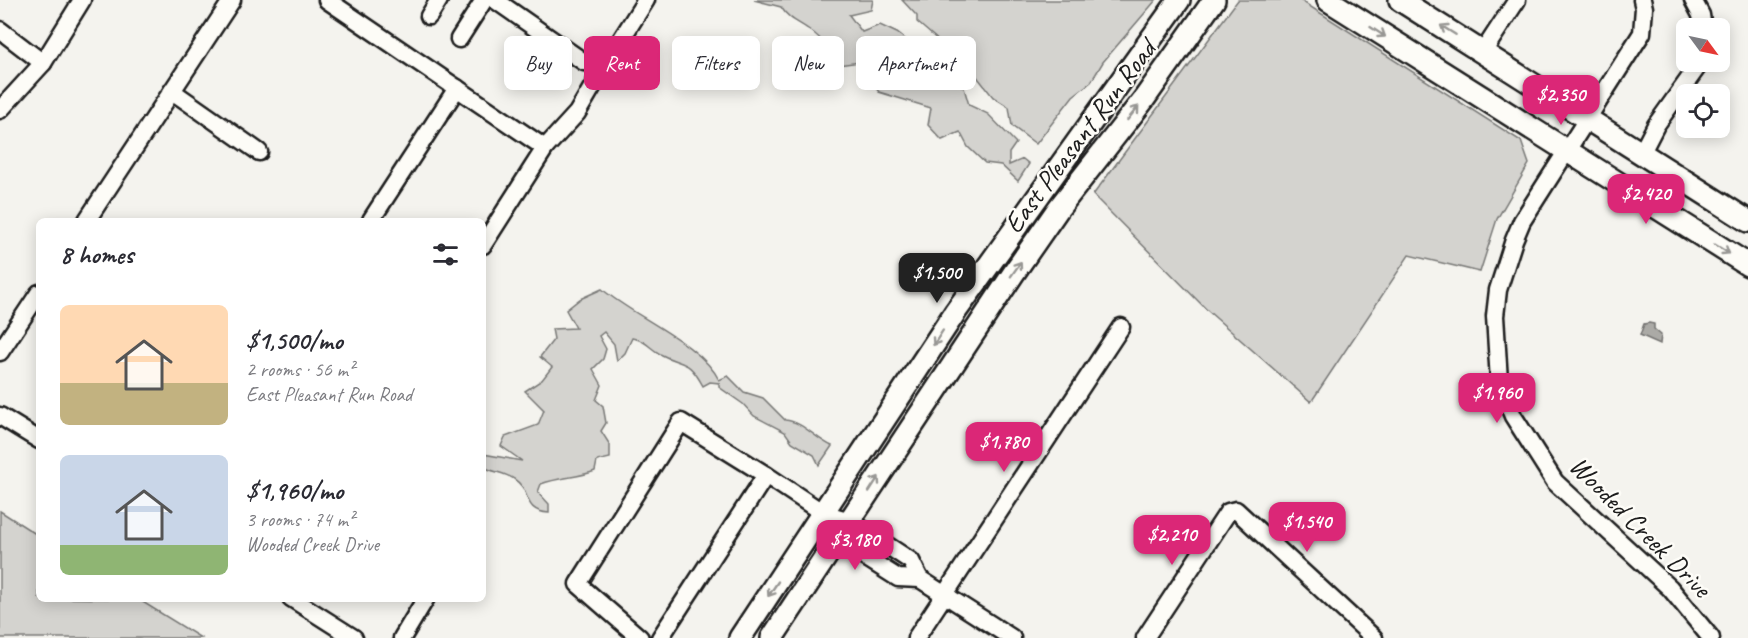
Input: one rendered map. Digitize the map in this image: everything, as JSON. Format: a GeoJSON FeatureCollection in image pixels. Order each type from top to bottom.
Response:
{"type":"FeatureCollection","features":[{"type":"Feature","properties":{"kind":"main road","name":"East Pleasant Run Road"},"geometry":{"type":"LineString","coordinates":[[740,638],[956,311],[1179,0]]}},
{"type":"Feature","properties":{"kind":"main road","name":"East Pleasant Run Road"},"geometry":{"type":"LineString","coordinates":[[772,638],[1045,228],[1144,99],[1214,0]]}},
{"type":"Feature","properties":{"kind":"main road"},"geometry":{"type":"LineString","coordinates":[[1328,0],[1565,152],[1748,265]]}},
{"type":"Feature","properties":{"kind":"main road"},"geometry":{"type":"LineString","coordinates":[[1400,0],[1748,221]]}},
{"type":"Feature","properties":{"kind":"street"},"geometry":{"type":"LineString","coordinates":[[0,110],[43,63],[82,0]]}},
{"type":"Feature","properties":{"kind":"street"},"geometry":{"type":"LineString","coordinates":[[88,218],[232,0]]}},
{"type":"Feature","properties":{"kind":"street"},"geometry":{"type":"LineString","coordinates":[[327,0],[545,147]]}},
{"type":"Feature","properties":{"kind":"street"},"geometry":{"type":"LineString","coordinates":[[429,16],[439,0]]}},
{"type":"Feature","properties":{"kind":"street"},"geometry":{"type":"LineString","coordinates":[[459,39],[484,0]]}},
{"type":"Feature","properties":{"kind":"street"},"geometry":{"type":"LineString","coordinates":[[495,0],[584,62]]}},
{"type":"Feature","properties":{"kind":"street"},"geometry":{"type":"LineString","coordinates":[[623,36],[645,0]]}},
{"type":"Feature","properties":{"kind":"street"},"geometry":{"type":"LineString","coordinates":[[1483,52],[1517,0]]}},
{"type":"Feature","properties":{"kind":"street","name":"Wooded Creek Drive"},"geometry":{"type":"LineString","coordinates":[[1642,0],[1644,8],[1642,33],[1522,221],[1505,262],[1495,316],[1498,381],[1517,424],[1555,482],[1670,588],[1711,638]]}},
{"type":"Feature","properties":{"kind":"street"},"geometry":{"type":"LineString","coordinates":[[1693,0],[1701,18]]}},
{"type":"Feature","properties":{"kind":"street"},"geometry":{"type":"LineString","coordinates":[[0,30],[43,63]]}},
{"type":"Feature","properties":{"kind":"street"},"geometry":{"type":"LineString","coordinates":[[1641,154],[1656,124],[1694,72]]}},
{"type":"Feature","properties":{"kind":"street"},"geometry":{"type":"LineString","coordinates":[[372,218],[457,88]]}},
{"type":"Feature","properties":{"kind":"street"},"geometry":{"type":"LineString","coordinates":[[486,239],[545,147],[577,113],[591,90]]}},
{"type":"Feature","properties":{"kind":"street"},"geometry":{"type":"LineString","coordinates":[[172,91],[259,152]]}},
{"type":"Feature","properties":{"kind":"street"},"geometry":{"type":"LineString","coordinates":[[0,352],[36,298]]}},
{"type":"Feature","properties":{"kind":"street"},"geometry":{"type":"LineString","coordinates":[[916,638],[1121,327]]}},
{"type":"Feature","properties":{"kind":"street"},"geometry":{"type":"LineString","coordinates":[[0,416],[36,438]]}},
{"type":"Feature","properties":{"kind":"street"},"geometry":{"type":"LineString","coordinates":[[640,638],[578,584],[681,422],[823,513],[850,521],[911,561],[920,579]]}},
{"type":"Feature","properties":{"kind":"street"},"geometry":{"type":"LineString","coordinates":[[660,638],[766,475]]}},
{"type":"Feature","properties":{"kind":"street"},"geometry":{"type":"LineString","coordinates":[[1146,638],[1228,512],[1236,510],[1374,638]]}},
{"type":"Feature","properties":{"kind":"street"},"geometry":{"type":"LineString","coordinates":[[823,513],[838,539],[898,578],[920,579],[1012,638]]}},
{"type":"Feature","properties":{"kind":"street"},"geometry":{"type":"LineString","coordinates":[[402,638],[424,602]]}},
{"type":"Feature","properties":{"kind":"street"},"geometry":{"type":"LineString","coordinates":[[314,604],[354,638]]}},
{"type":"Feature","properties":{"kind":"shaded area"},"geometry":{"type":"Polygon","coordinates":[[[754,0],[873,0],[871,10],[849,15],[862,32],[880,25],[901,36],[856,36],[856,63],[844,64],[844,36],[817,36],[791,18],[781,7],[754,0]]]}},
{"type":"Feature","properties":{"kind":"shaded area"},"geometry":{"type":"Polygon","coordinates":[[[902,0],[1156,0],[1103,62],[1091,82],[1073,96],[1036,144],[1012,126],[1009,107],[993,97],[976,75],[976,36],[933,36],[917,22],[917,16],[902,0]]]}},
{"type":"Feature","properties":{"kind":"shaded area"},"geometry":{"type":"Polygon","coordinates":[[[1238,0],[1300,0],[1521,141],[1529,164],[1497,219],[1480,272],[1409,255],[1311,402],[1208,311],[1093,195],[1238,0]]]}},
{"type":"Feature","properties":{"kind":"shaded area"},"geometry":{"type":"Polygon","coordinates":[[[878,90],[965,90],[969,105],[988,114],[1016,143],[1009,153],[1009,165],[1023,159],[1029,164],[1018,181],[1001,165],[985,163],[968,147],[960,132],[942,140],[928,125],[931,108],[878,90]]]}},
{"type":"Feature","properties":{"kind":"shaded area"},"geometry":{"type":"Polygon","coordinates":[[[602,289],[683,343],[710,367],[719,380],[728,376],[744,392],[763,398],[785,420],[803,427],[832,446],[819,465],[814,455],[792,442],[785,432],[754,416],[743,404],[719,387],[719,383],[710,382],[703,386],[698,377],[685,364],[660,354],[641,341],[632,338],[625,353],[617,361],[614,344],[604,332],[599,336],[606,349],[603,359],[593,369],[602,385],[596,400],[603,406],[606,423],[601,431],[610,445],[610,458],[597,461],[595,471],[541,484],[538,492],[549,504],[549,513],[534,509],[520,484],[507,475],[486,468],[486,455],[522,461],[501,446],[505,437],[538,425],[544,410],[525,391],[542,380],[552,367],[540,357],[554,339],[552,329],[576,328],[566,310],[580,299],[602,289]]]}},
{"type":"Feature","properties":{"kind":"shaded area"},"geometry":{"type":"Polygon","coordinates":[[[1644,324],[1654,324],[1654,329],[1661,335],[1660,344],[1640,335],[1644,324]]]}},
{"type":"Feature","properties":{"kind":"shaded area"},"geometry":{"type":"Polygon","coordinates":[[[0,511],[36,534],[36,602],[143,602],[201,638],[0,638],[0,511]]]}}]}
